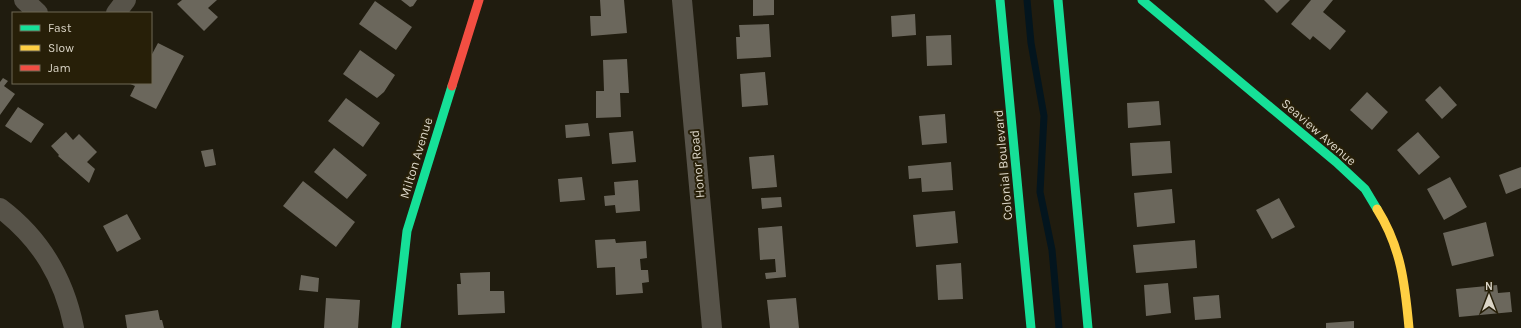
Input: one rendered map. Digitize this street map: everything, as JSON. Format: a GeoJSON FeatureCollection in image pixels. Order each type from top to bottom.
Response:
{"type":"FeatureCollection","features":[{"type":"Feature","properties":{"kind":"street"},"geometry":{"type":"LineString","coordinates":[[24,0],[37,12]]}},
{"type":"Feature","properties":{"kind":"street"},"geometry":{"type":"LineString","coordinates":[[117,12],[126,0]]}},
{"type":"Feature","properties":{"kind":"street","name":"Milton Avenue"},"geometry":{"type":"LineString","coordinates":[[396,328],[407,231],[479,0]]}},
{"type":"Feature","properties":{"kind":"street","name":"Honor Road"},"geometry":{"type":"LineString","coordinates":[[682,0],[712,328]]}},
{"type":"Feature","properties":{"kind":"street","name":"Colonial Boulevard"},"geometry":{"type":"LineString","coordinates":[[1000,0],[1031,328]]}},
{"type":"Feature","properties":{"kind":"street"},"geometry":{"type":"LineString","coordinates":[[1058,0],[1088,328]]}},
{"type":"Feature","properties":{"kind":"street","name":"Seaview Avenue"},"geometry":{"type":"LineString","coordinates":[[1142,0],[1336,162],[1364,188],[1391,232],[1399,254],[1404,275],[1409,328]]}},
{"type":"Feature","properties":{"kind":"street"},"geometry":{"type":"LineString","coordinates":[[0,208],[13,218],[39,246],[51,264],[64,290],[74,328]]}},
{"type":"Feature","properties":{"kind":"building"},"geometry":{"type":"Polygon","coordinates":[[[182,0],[217,0],[208,8],[218,17],[204,31],[177,4],[182,0]]]}},
{"type":"Feature","properties":{"kind":"building"},"geometry":{"type":"Polygon","coordinates":[[[401,0],[417,0],[413,6],[410,7],[401,0]]]}},
{"type":"Feature","properties":{"kind":"building"},"geometry":{"type":"Polygon","coordinates":[[[600,0],[624,0],[627,33],[591,36],[590,16],[601,16],[600,0]]]}},
{"type":"Feature","properties":{"kind":"building"},"geometry":{"type":"Polygon","coordinates":[[[753,0],[774,0],[774,15],[753,16],[753,0]]]}},
{"type":"Feature","properties":{"kind":"building"},"geometry":{"type":"Polygon","coordinates":[[[1264,0],[1290,0],[1277,13],[1264,0]]]}},
{"type":"Feature","properties":{"kind":"building"},"geometry":{"type":"Polygon","coordinates":[[[1311,0],[1333,0],[1323,12],[1346,31],[1330,50],[1313,36],[1310,40],[1291,24],[1311,0]]]}},
{"type":"Feature","properties":{"kind":"building"},"geometry":{"type":"Polygon","coordinates":[[[375,1],[412,27],[396,50],[359,24],[375,1]]]}},
{"type":"Feature","properties":{"kind":"building"},"geometry":{"type":"Polygon","coordinates":[[[915,14],[916,35],[892,37],[891,16],[915,14]]]}},
{"type":"Feature","properties":{"kind":"building"},"geometry":{"type":"Polygon","coordinates":[[[769,24],[771,57],[737,59],[736,37],[740,37],[739,25],[769,24]]]}},
{"type":"Feature","properties":{"kind":"building"},"geometry":{"type":"Polygon","coordinates":[[[951,35],[952,65],[927,66],[926,36],[951,35]]]}},
{"type":"Feature","properties":{"kind":"building"},"geometry":{"type":"Polygon","coordinates":[[[158,43],[184,56],[156,109],[130,96],[135,86],[130,84],[152,84],[152,54],[158,43]]]}},
{"type":"Feature","properties":{"kind":"building"},"geometry":{"type":"Polygon","coordinates":[[[360,50],[395,75],[384,92],[377,98],[343,74],[360,50]]]}},
{"type":"Feature","properties":{"kind":"building"},"geometry":{"type":"Polygon","coordinates":[[[627,59],[629,93],[620,93],[621,117],[596,118],[596,91],[604,91],[603,60],[627,59]]]}},
{"type":"Feature","properties":{"kind":"building"},"geometry":{"type":"Polygon","coordinates":[[[765,72],[768,105],[742,107],[740,74],[765,72]]]}},
{"type":"Feature","properties":{"kind":"building"},"geometry":{"type":"Polygon","coordinates":[[[3,78],[8,81],[4,86],[15,94],[0,115],[0,82],[3,78]]]}},
{"type":"Feature","properties":{"kind":"building"},"geometry":{"type":"Polygon","coordinates":[[[1440,86],[1457,105],[1442,119],[1425,100],[1440,86]]]}},
{"type":"Feature","properties":{"kind":"building"},"geometry":{"type":"Polygon","coordinates":[[[1367,92],[1388,112],[1372,130],[1350,110],[1367,92]]]}},
{"type":"Feature","properties":{"kind":"building"},"geometry":{"type":"Polygon","coordinates":[[[346,98],[380,123],[363,147],[328,121],[346,98]]]}},
{"type":"Feature","properties":{"kind":"building"},"geometry":{"type":"Polygon","coordinates":[[[1159,101],[1161,125],[1128,128],[1127,103],[1159,101]]]}},
{"type":"Feature","properties":{"kind":"building"},"geometry":{"type":"Polygon","coordinates":[[[18,107],[44,124],[31,143],[5,126],[18,107]]]}},
{"type":"Feature","properties":{"kind":"building"},"geometry":{"type":"Polygon","coordinates":[[[945,114],[947,143],[922,145],[919,116],[945,114]]]}},
{"type":"Feature","properties":{"kind":"building"},"geometry":{"type":"Polygon","coordinates":[[[588,123],[590,136],[566,138],[565,125],[588,123]]]}},
{"type":"Feature","properties":{"kind":"building"},"geometry":{"type":"Polygon","coordinates":[[[633,131],[636,162],[612,164],[609,133],[633,131]]]}},
{"type":"Feature","properties":{"kind":"building"},"geometry":{"type":"Polygon","coordinates":[[[66,132],[73,140],[79,134],[97,152],[87,162],[95,169],[89,183],[58,156],[59,155],[51,146],[66,132]]]}},
{"type":"Feature","properties":{"kind":"building"},"geometry":{"type":"Polygon","coordinates":[[[1418,132],[1440,157],[1419,175],[1397,150],[1418,132]]]}},
{"type":"Feature","properties":{"kind":"building"},"geometry":{"type":"Polygon","coordinates":[[[1170,141],[1172,173],[1132,176],[1130,143],[1170,141]]]}},
{"type":"Feature","properties":{"kind":"building"},"geometry":{"type":"Polygon","coordinates":[[[334,148],[367,175],[347,199],[314,172],[334,148]]]}},
{"type":"Feature","properties":{"kind":"building"},"geometry":{"type":"Polygon","coordinates":[[[213,149],[216,165],[205,167],[201,151],[213,149]]]}},
{"type":"Feature","properties":{"kind":"building"},"geometry":{"type":"Polygon","coordinates":[[[774,155],[777,187],[752,189],[749,157],[774,155]]]}},
{"type":"Feature","properties":{"kind":"building"},"geometry":{"type":"Polygon","coordinates":[[[951,162],[953,190],[922,192],[921,178],[909,179],[908,166],[951,162]]]}},
{"type":"Feature","properties":{"kind":"building"},"geometry":{"type":"Polygon","coordinates":[[[1521,167],[1521,188],[1506,194],[1499,175],[1521,167]]]}},
{"type":"Feature","properties":{"kind":"building"},"geometry":{"type":"Polygon","coordinates":[[[582,177],[585,200],[560,202],[558,179],[582,177]]]}},
{"type":"Feature","properties":{"kind":"building"},"geometry":{"type":"Polygon","coordinates":[[[1450,177],[1467,207],[1444,220],[1427,189],[1450,177]]]}},
{"type":"Feature","properties":{"kind":"building"},"geometry":{"type":"Polygon","coordinates":[[[638,180],[640,211],[616,213],[615,205],[605,206],[604,196],[615,195],[614,182],[638,180]]]}},
{"type":"Feature","properties":{"kind":"building"},"geometry":{"type":"Polygon","coordinates":[[[303,181],[355,222],[336,247],[283,206],[303,181]]]}},
{"type":"Feature","properties":{"kind":"building"},"geometry":{"type":"Polygon","coordinates":[[[1172,189],[1175,223],[1137,227],[1134,193],[1172,189]]]}},
{"type":"Feature","properties":{"kind":"building"},"geometry":{"type":"Polygon","coordinates":[[[781,197],[782,207],[762,209],[761,198],[781,197]]]}},
{"type":"Feature","properties":{"kind":"building"},"geometry":{"type":"Polygon","coordinates":[[[1279,198],[1295,227],[1272,239],[1256,210],[1279,198]]]}},
{"type":"Feature","properties":{"kind":"building"},"geometry":{"type":"Polygon","coordinates":[[[955,211],[958,243],[916,247],[913,215],[955,211]]]}},
{"type":"Feature","properties":{"kind":"building"},"geometry":{"type":"Polygon","coordinates":[[[127,214],[141,239],[117,252],[103,226],[127,214]]]}},
{"type":"Feature","properties":{"kind":"building"},"geometry":{"type":"Polygon","coordinates":[[[1486,222],[1494,256],[1452,266],[1443,233],[1486,222]]]}},
{"type":"Feature","properties":{"kind":"building"},"geometry":{"type":"Polygon","coordinates":[[[782,226],[786,277],[766,279],[765,273],[776,272],[775,259],[760,260],[758,228],[782,226]]]}},
{"type":"Feature","properties":{"kind":"building"},"geometry":{"type":"Polygon","coordinates":[[[615,239],[616,243],[646,241],[647,258],[640,259],[641,270],[648,270],[649,282],[642,283],[643,293],[616,295],[615,267],[597,268],[595,240],[615,239]]]}},
{"type":"Feature","properties":{"kind":"building"},"geometry":{"type":"Polygon","coordinates":[[[1195,240],[1197,268],[1136,273],[1133,245],[1195,240]]]}},
{"type":"Feature","properties":{"kind":"building"},"geometry":{"type":"Polygon","coordinates":[[[961,263],[963,299],[938,300],[936,265],[961,263]]]}},
{"type":"Feature","properties":{"kind":"building"},"geometry":{"type":"Polygon","coordinates":[[[490,272],[490,291],[504,291],[505,313],[458,315],[457,284],[461,284],[460,273],[490,272]]]}},
{"type":"Feature","properties":{"kind":"building"},"geometry":{"type":"Polygon","coordinates":[[[301,275],[319,278],[318,292],[299,290],[301,275]]]}},
{"type":"Feature","properties":{"kind":"building"},"geometry":{"type":"Polygon","coordinates":[[[1168,283],[1171,313],[1146,316],[1144,285],[1168,283]]]}},
{"type":"Feature","properties":{"kind":"building"},"geometry":{"type":"Polygon","coordinates":[[[1497,285],[1498,293],[1510,292],[1512,312],[1459,317],[1456,289],[1497,285]]]}},
{"type":"Feature","properties":{"kind":"building"},"geometry":{"type":"Polygon","coordinates":[[[1219,295],[1221,318],[1195,320],[1193,297],[1219,295]]]}},
{"type":"Feature","properties":{"kind":"building"},"geometry":{"type":"Polygon","coordinates":[[[326,298],[360,300],[358,328],[324,328],[326,298]]]}},
{"type":"Feature","properties":{"kind":"building"},"geometry":{"type":"Polygon","coordinates":[[[796,298],[799,328],[770,328],[767,300],[796,298]]]}},
{"type":"Feature","properties":{"kind":"building"},"geometry":{"type":"Polygon","coordinates":[[[158,310],[160,320],[162,320],[164,328],[127,328],[125,315],[158,310]]]}},
{"type":"Feature","properties":{"kind":"building"},"geometry":{"type":"Polygon","coordinates":[[[1354,321],[1354,328],[1326,328],[1326,323],[1354,321]]]}},
{"type":"Feature","properties":{"kind":"waterway"},"geometry":{"type":"LineString","coordinates":[[1027,0],[1031,43],[1044,116],[1040,192],[1052,250],[1059,328]]}},
{"type":"Feature","properties":{"kind":"traffic: fast"},"geometry":{"type":"LineString","coordinates":[[1000,0],[1031,328]]}},
{"type":"Feature","properties":{"kind":"traffic: fast"},"geometry":{"type":"LineString","coordinates":[[1058,0],[1088,328]]}},
{"type":"Feature","properties":{"kind":"traffic: fast"},"geometry":{"type":"LineString","coordinates":[[1142,0],[1336,162],[1365,189],[1377,209]]}},
{"type":"Feature","properties":{"kind":"traffic: fast"},"geometry":{"type":"LineString","coordinates":[[396,328],[407,231],[452,86]]}},
{"type":"Feature","properties":{"kind":"traffic: slow"},"geometry":{"type":"LineString","coordinates":[[1377,209],[1392,237],[1397,252],[1406,296],[1409,328]]}},
{"type":"Feature","properties":{"kind":"traffic: jam"},"geometry":{"type":"LineString","coordinates":[[452,86],[479,0]]}}]}
